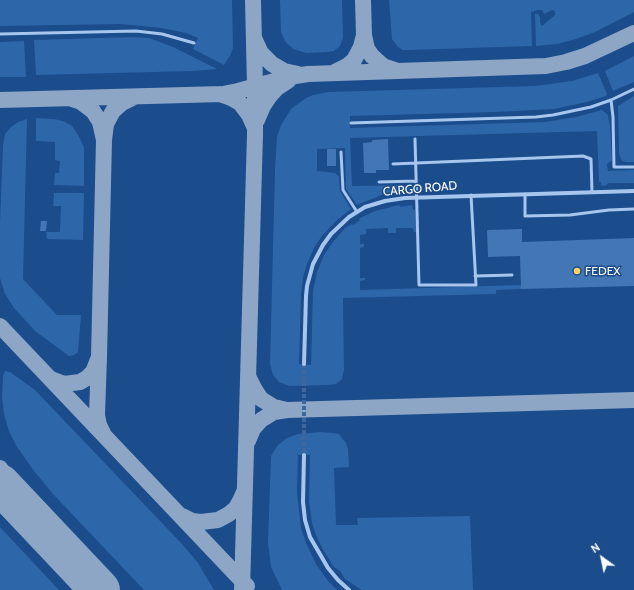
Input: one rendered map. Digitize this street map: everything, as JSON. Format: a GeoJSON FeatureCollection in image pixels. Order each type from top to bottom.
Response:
{"type":"FeatureCollection","features":[{"type":"Feature","properties":{"kind":"street","name":"CARGO ROAD"},"geometry":{"type":"LineString","coordinates":[[304,364],[306,296],[313,264],[323,245],[331,234],[340,224],[357,212],[375,203],[394,199],[416,197],[634,191]]}},
{"type":"Feature","properties":{"kind":"street"},"geometry":{"type":"LineString","coordinates":[[304,455],[303,502],[305,520],[310,537],[328,568],[343,586],[349,590]]}},
{"type":"Feature","properties":{"kind":"lane"},"geometry":{"type":"LineString","coordinates":[[0,34],[136,30],[162,34],[194,43]]}},
{"type":"Feature","properties":{"kind":"lane"},"geometry":{"type":"LineString","coordinates":[[351,123],[536,116],[580,110],[611,100],[634,89]]}},
{"type":"Feature","properties":{"kind":"lane"},"geometry":{"type":"LineString","coordinates":[[611,100],[613,117],[614,167],[634,167]]}},
{"type":"Feature","properties":{"kind":"lane"},"geometry":{"type":"LineString","coordinates":[[416,139],[419,285],[476,285],[471,195]]}},
{"type":"Feature","properties":{"kind":"lane"},"geometry":{"type":"LineString","coordinates":[[341,152],[343,190],[357,212]]}},
{"type":"Feature","properties":{"kind":"lane"},"geometry":{"type":"LineString","coordinates":[[393,164],[583,156],[591,159],[592,192]]}},
{"type":"Feature","properties":{"kind":"lane"},"geometry":{"type":"LineString","coordinates":[[379,182],[416,181]]}},
{"type":"Feature","properties":{"kind":"lane"},"geometry":{"type":"LineString","coordinates":[[525,194],[525,216],[570,215],[609,210],[634,209]]}},
{"type":"Feature","properties":{"kind":"lane"},"geometry":{"type":"LineString","coordinates":[[475,276],[512,274]]}},
{"type":"Feature","properties":{"kind":"shaded area"},"geometry":{"type":"Polygon","coordinates":[[[0,0],[232,0],[233,48],[224,65],[193,49],[198,38],[186,33],[162,28],[121,24],[0,26],[0,0]]]}},
{"type":"Feature","properties":{"kind":"shaded area"},"geometry":{"type":"Polygon","coordinates":[[[280,0],[342,0],[343,38],[340,46],[334,51],[328,52],[306,53],[293,49],[285,41],[281,32],[280,0]]]}},
{"type":"Feature","properties":{"kind":"shaded area"},"geometry":{"type":"Polygon","coordinates":[[[389,0],[634,0],[634,12],[595,32],[557,44],[536,46],[535,14],[538,14],[540,17],[542,26],[555,15],[555,11],[552,10],[544,14],[542,10],[537,10],[531,12],[532,46],[403,50],[398,47],[392,39],[389,0]]]}},
{"type":"Feature","properties":{"kind":"shaded area"},"geometry":{"type":"Polygon","coordinates":[[[132,37],[149,38],[173,47],[217,69],[194,71],[36,75],[34,40],[132,37]]]}},
{"type":"Feature","properties":{"kind":"shaded area"},"geometry":{"type":"Polygon","coordinates":[[[24,41],[26,77],[0,77],[0,42],[24,41]]]}},
{"type":"Feature","properties":{"kind":"shaded area"},"geometry":{"type":"Polygon","coordinates":[[[634,56],[634,82],[613,91],[605,71],[634,56]]]}},
{"type":"Feature","properties":{"kind":"shaded area"},"geometry":{"type":"Polygon","coordinates":[[[598,73],[607,94],[606,96],[587,102],[554,109],[350,116],[350,128],[545,122],[576,117],[602,110],[608,115],[610,127],[612,160],[607,164],[608,171],[634,170],[634,183],[609,183],[605,186],[601,185],[601,182],[599,182],[597,131],[350,138],[352,186],[412,185],[408,191],[384,194],[357,205],[346,189],[345,148],[317,149],[317,171],[335,173],[339,177],[340,191],[351,209],[336,221],[322,236],[314,248],[307,264],[303,277],[301,295],[299,364],[311,365],[313,291],[317,272],[324,255],[345,228],[352,224],[353,225],[359,221],[360,218],[375,211],[399,205],[401,207],[412,205],[413,209],[415,210],[416,232],[414,232],[413,228],[396,228],[396,233],[388,233],[388,228],[366,229],[366,234],[360,235],[360,244],[364,244],[364,247],[360,248],[360,278],[365,278],[365,280],[360,281],[360,290],[521,285],[521,289],[496,290],[496,294],[343,298],[344,370],[342,379],[336,384],[328,385],[289,386],[279,382],[273,375],[270,364],[275,170],[277,136],[281,125],[291,109],[306,98],[328,92],[535,86],[572,81],[598,73]]]}},
{"type":"Feature","properties":{"kind":"shaded area"},"geometry":{"type":"Polygon","coordinates":[[[634,96],[634,162],[627,162],[622,161],[619,154],[618,106],[634,96]]]}},
{"type":"Feature","properties":{"kind":"shaded area"},"geometry":{"type":"Polygon","coordinates":[[[36,118],[63,121],[72,126],[84,147],[84,186],[54,185],[55,173],[59,173],[60,161],[55,160],[55,142],[36,141],[36,118]]]}},
{"type":"Feature","properties":{"kind":"shaded area"},"geometry":{"type":"Polygon","coordinates":[[[27,119],[23,279],[57,315],[81,315],[78,352],[69,356],[35,331],[14,308],[5,294],[0,278],[0,222],[3,145],[5,134],[11,127],[18,122],[27,119]]]}},
{"type":"Feature","properties":{"kind":"shaded area"},"geometry":{"type":"Polygon","coordinates":[[[54,193],[84,193],[83,240],[47,239],[46,232],[60,232],[61,206],[53,206],[54,193]]]}},
{"type":"Feature","properties":{"kind":"shaded area"},"geometry":{"type":"Polygon","coordinates":[[[5,371],[10,372],[35,390],[182,544],[198,563],[214,590],[144,590],[53,494],[17,447],[9,431],[4,414],[2,397],[3,376],[5,371]]]}},
{"type":"Feature","properties":{"kind":"shaded area"},"geometry":{"type":"Polygon","coordinates":[[[320,432],[339,434],[346,443],[348,449],[349,467],[334,468],[336,525],[358,525],[357,518],[470,516],[473,590],[362,590],[345,579],[340,571],[334,567],[317,538],[312,523],[309,501],[310,455],[298,455],[297,492],[301,528],[316,564],[328,581],[337,590],[282,590],[271,567],[268,543],[271,456],[278,445],[287,438],[298,434],[320,432]]]}},
{"type":"Feature","properties":{"kind":"shaded area"},"geometry":{"type":"Polygon","coordinates":[[[0,527],[59,590],[0,590],[0,527]]]}},
{"type":"Feature","properties":{"kind":"building"},"geometry":{"type":"Polygon","coordinates":[[[388,139],[389,170],[376,170],[376,173],[364,173],[363,143],[372,142],[372,140],[388,139]]]}},
{"type":"Feature","properties":{"kind":"building"},"geometry":{"type":"Polygon","coordinates":[[[327,149],[336,149],[336,166],[327,166],[327,149]]]}},
{"type":"Feature","properties":{"kind":"building"},"geometry":{"type":"Polygon","coordinates":[[[41,221],[47,221],[46,231],[40,231],[41,221]]]}},
{"type":"Feature","properties":{"kind":"building","name":"FEDEX"},"geometry":{"type":"Polygon","coordinates":[[[522,229],[522,242],[634,238],[634,286],[521,289],[520,256],[488,257],[487,230],[522,229]]]}},
{"type":"Feature","properties":{"kind":"taxiway"},"geometry":{"type":"LineString","coordinates":[[242,590],[255,134],[253,0]]}},
{"type":"Feature","properties":{"kind":"taxiway"},"geometry":{"type":"LineString","coordinates":[[363,0],[364,35]]}},
{"type":"Feature","properties":{"kind":"taxiway"},"geometry":{"type":"LineString","coordinates":[[0,100],[223,94],[289,77],[308,74],[546,66],[585,56],[634,33]]}},
{"type":"Feature","properties":{"kind":"taxiway"},"geometry":{"type":"LineString","coordinates":[[335,72],[347,66],[354,60],[361,47],[364,35],[367,49],[372,56],[383,66],[395,70]]}},
{"type":"Feature","properties":{"kind":"taxiway"},"geometry":{"type":"LineString","coordinates":[[255,40],[261,53],[272,64],[284,71],[298,74]]}},
{"type":"Feature","properties":{"kind":"taxiway"},"geometry":{"type":"LineString","coordinates":[[257,120],[269,97],[277,88],[289,80]]}},
{"type":"Feature","properties":{"kind":"taxiway"},"geometry":{"type":"LineString","coordinates":[[220,94],[240,103],[249,115],[254,126]]}},
{"type":"Feature","properties":{"kind":"taxiway"},"geometry":{"type":"LineString","coordinates":[[72,99],[81,102],[93,111],[100,122],[104,140],[106,124],[113,111],[122,103],[134,97]]}},
{"type":"Feature","properties":{"kind":"taxiway"},"geometry":{"type":"LineString","coordinates":[[99,357],[104,140]]}},
{"type":"Feature","properties":{"kind":"taxiway"},"geometry":{"type":"LineString","coordinates":[[0,326],[247,586]]}},
{"type":"Feature","properties":{"kind":"taxiway"},"geometry":{"type":"LineString","coordinates":[[51,379],[64,384],[80,382],[93,372],[99,357],[97,415],[99,425],[103,433]]}},
{"type":"Feature","properties":{"kind":"taxiway"},"geometry":{"type":"LineString","coordinates":[[248,441],[253,429],[261,420],[274,412],[287,410],[274,407],[261,399],[249,378]]}},
{"type":"Feature","properties":{"kind":"taxiway"},"geometry":{"type":"LineString","coordinates":[[287,410],[634,400]]}},
{"type":"Feature","properties":{"kind":"taxiway"},"geometry":{"type":"LineString","coordinates":[[0,468],[16,494],[62,550]]}},
{"type":"Feature","properties":{"kind":"taxiway"},"geometry":{"type":"LineString","coordinates":[[182,516],[192,521],[201,522],[218,520],[236,508],[244,492]]}},
{"type":"Feature","properties":{"kind":"runway"},"geometry":{"type":"LineString","coordinates":[[0,484],[100,590]]}},
{"type":"Feature","properties":{"kind":"tunnel"},"geometry":{"type":"LineString","coordinates":[[304,364],[304,455]]}},
{"type":"Feature","properties":{"kind":"place","name":"FEDEX"},"geometry":{"type":"Point","coordinates":[577,271]}}]}
